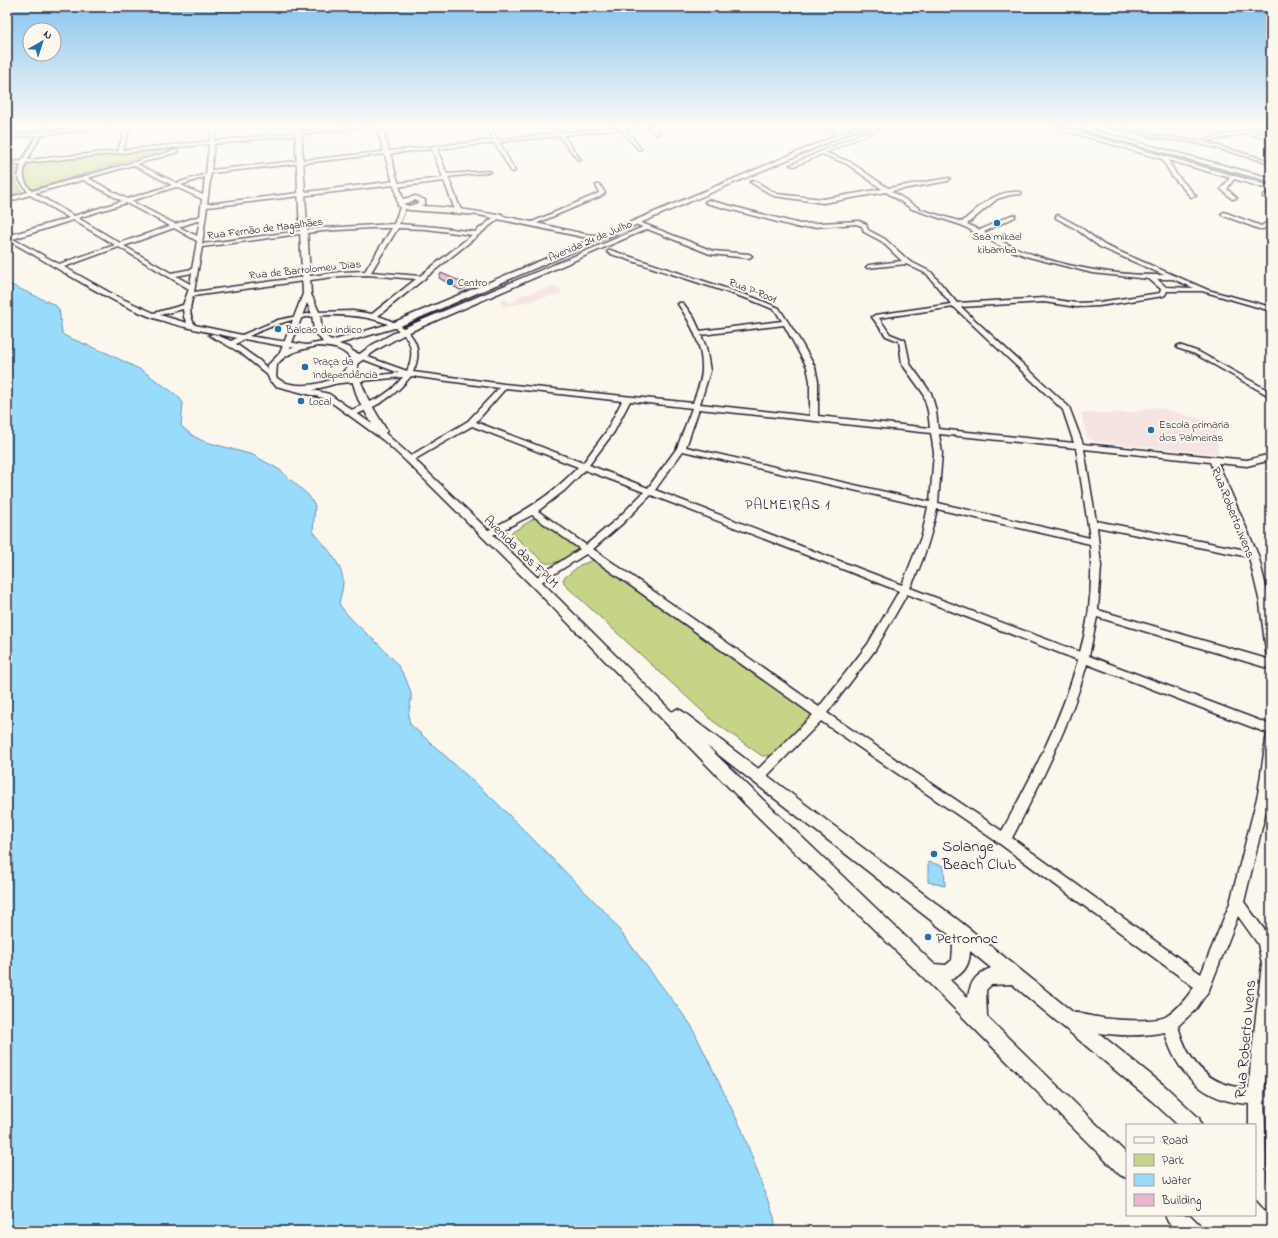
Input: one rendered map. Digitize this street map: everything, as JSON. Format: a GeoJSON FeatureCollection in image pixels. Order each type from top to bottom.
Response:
{"type":"FeatureCollection","features":[{"type":"Feature","properties":{"kind":"street"},"geometry":{"type":"LineString","coordinates":[[23,184],[31,193],[170,275],[192,291]]}},
{"type":"Feature","properties":{"kind":"street"},"geometry":{"type":"LineString","coordinates":[[7,200],[64,184]]}},
{"type":"Feature","properties":{"kind":"street"},"geometry":{"type":"LineString","coordinates":[[95,184],[175,226],[200,243]]}},
{"type":"Feature","properties":{"kind":"street"},"geometry":{"type":"LineString","coordinates":[[8,238],[74,219],[180,184]]}},
{"type":"Feature","properties":{"kind":"street"},"geometry":{"type":"LineString","coordinates":[[206,184],[200,243],[192,291],[186,306],[187,317],[193,327],[231,344],[254,359],[270,375],[273,364],[283,354],[288,345],[306,294],[302,233],[301,184]]}},
{"type":"Feature","properties":{"kind":"street"},"geometry":{"type":"LineString","coordinates":[[204,206],[411,184]]}},
{"type":"Feature","properties":{"kind":"street"},"geometry":{"type":"LineString","coordinates":[[448,184],[458,210]]}},
{"type":"Feature","properties":{"kind":"street","name":"Avenida 24 de Julho"},"geometry":{"type":"LineString","coordinates":[[329,344],[395,324],[729,184]]}},
{"type":"Feature","properties":{"kind":"street"},"geometry":{"type":"LineString","coordinates":[[763,184],[776,195],[823,201],[922,184]]}},
{"type":"Feature","properties":{"kind":"street"},"geometry":{"type":"LineString","coordinates":[[879,184],[902,201],[922,212],[963,224],[1012,249],[1054,262],[1095,271],[1152,278],[1176,278]]}},
{"type":"Feature","properties":{"kind":"street"},"geometry":{"type":"LineString","coordinates":[[1182,184],[1193,196]]}},
{"type":"Feature","properties":{"kind":"street"},"geometry":{"type":"LineString","coordinates":[[1228,184],[1224,189],[1234,198]]}},
{"type":"Feature","properties":{"kind":"street"},"geometry":{"type":"LineString","coordinates":[[1255,184],[1271,188]]}},
{"type":"Feature","properties":{"kind":"street"},"geometry":{"type":"LineString","coordinates":[[177,185],[204,198]]}},
{"type":"Feature","properties":{"kind":"street"},"geometry":{"type":"LineString","coordinates":[[397,186],[416,198],[440,208]]}},
{"type":"Feature","properties":{"kind":"street"},"geometry":{"type":"LineString","coordinates":[[397,186],[402,205]]}},
{"type":"Feature","properties":{"kind":"street"},"geometry":{"type":"LineString","coordinates":[[533,223],[602,194],[598,186]]}},
{"type":"Feature","properties":{"kind":"street"},"geometry":{"type":"LineString","coordinates":[[963,224],[995,196],[1011,192],[1019,193]]}},
{"type":"Feature","properties":{"kind":"street"},"geometry":{"type":"LineString","coordinates":[[704,203],[721,196]]}},
{"type":"Feature","properties":{"kind":"street"},"geometry":{"type":"LineString","coordinates":[[367,272],[396,226],[405,200],[416,198]]}},
{"type":"Feature","properties":{"kind":"street"},"geometry":{"type":"LineString","coordinates":[[413,208],[420,206],[423,201]]}},
{"type":"Feature","properties":{"kind":"street"},"geometry":{"type":"LineString","coordinates":[[704,203],[800,226],[861,224],[866,231],[886,243],[907,262],[929,273],[954,305],[1066,409],[1073,423],[1080,447],[1093,523],[1096,577],[1093,612],[1084,660],[1066,711],[1045,762],[1004,840]]}},
{"type":"Feature","properties":{"kind":"street"},"geometry":{"type":"LineString","coordinates":[[402,205],[413,208],[440,208],[500,216],[587,237],[603,237]]}},
{"type":"Feature","properties":{"kind":"street"},"geometry":{"type":"LineString","coordinates":[[1224,214],[1261,228],[1271,222]]}},
{"type":"Feature","properties":{"kind":"street"},"geometry":{"type":"LineString","coordinates":[[373,316],[500,216]]}},
{"type":"Feature","properties":{"kind":"street"},"geometry":{"type":"LineString","coordinates":[[980,232],[1012,216]]}},
{"type":"Feature","properties":{"kind":"street"},"geometry":{"type":"LineString","coordinates":[[57,267],[202,217]]}},
{"type":"Feature","properties":{"kind":"street"},"geometry":{"type":"LineString","coordinates":[[1058,217],[1078,228],[1102,246],[1206,291],[1271,309]]}},
{"type":"Feature","properties":{"kind":"street","name":"Avenida 24 de Julho"},"geometry":{"type":"LineString","coordinates":[[298,388],[310,388],[331,382],[346,373],[362,356],[404,331],[659,222],[649,218]]}},
{"type":"Feature","properties":{"kind":"street"},"geometry":{"type":"LineString","coordinates":[[637,223],[712,253],[749,256]]}},
{"type":"Feature","properties":{"kind":"street","name":"Rua Fernão de Magalhães"},"geometry":{"type":"LineString","coordinates":[[200,243],[355,227],[396,226],[450,230],[477,234]]}},
{"type":"Feature","properties":{"kind":"street"},"geometry":{"type":"LineString","coordinates":[[559,230],[573,241],[570,250]]}},
{"type":"Feature","properties":{"kind":"street"},"geometry":{"type":"LineString","coordinates":[[8,238],[114,298],[153,315],[193,327],[288,345],[306,346],[329,344],[346,348],[351,353],[410,374]]}},
{"type":"Feature","properties":{"kind":"street","name":"Rua P-R001"},"geometry":{"type":"LineString","coordinates":[[610,252],[773,306],[777,309],[796,339],[810,367],[814,381],[814,418]]}},
{"type":"Feature","properties":{"kind":"street"},"geometry":{"type":"LineString","coordinates":[[869,267],[907,262]]}},
{"type":"Feature","properties":{"kind":"street"},"geometry":{"type":"LineString","coordinates":[[170,275],[195,270]]}},
{"type":"Feature","properties":{"kind":"street","name":"Rua de Bartolomeu Dias"},"geometry":{"type":"LineString","coordinates":[[192,291],[367,272],[422,278]]}},
{"type":"Feature","properties":{"kind":"street"},"geometry":{"type":"LineString","coordinates":[[506,277],[518,283]]}},
{"type":"Feature","properties":{"kind":"street"},"geometry":{"type":"LineString","coordinates":[[1152,278],[1164,289],[1206,291]]}},
{"type":"Feature","properties":{"kind":"street"},"geometry":{"type":"LineString","coordinates":[[490,284],[502,290]]}},
{"type":"Feature","properties":{"kind":"street"},"geometry":{"type":"LineString","coordinates":[[757,778],[820,714],[863,660],[888,622],[906,590],[921,555],[935,506],[938,473],[935,432],[926,392],[907,365],[902,340],[888,335],[875,318],[878,316],[954,305],[1044,300],[1076,305],[1099,304],[1163,294],[1164,289]]}},
{"type":"Feature","properties":{"kind":"street"},"geometry":{"type":"LineString","coordinates":[[306,294],[316,314],[318,331],[329,344]]}},
{"type":"Feature","properties":{"kind":"street"},"geometry":{"type":"LineString","coordinates":[[535,582],[587,549],[620,521],[650,491],[681,448],[696,406],[706,371],[703,347],[691,318],[682,304]]}},
{"type":"Feature","properties":{"kind":"street"},"geometry":{"type":"LineString","coordinates":[[153,315],[186,306]]}},
{"type":"Feature","properties":{"kind":"street"},"geometry":{"type":"LineString","coordinates":[[231,344],[258,329],[298,317],[316,314],[336,313],[373,316],[395,324],[404,331],[416,347],[415,363],[410,374],[391,393],[352,413]]}},
{"type":"Feature","properties":{"kind":"street"},"geometry":{"type":"LineString","coordinates":[[697,333],[785,323]]}},
{"type":"Feature","properties":{"kind":"street"},"geometry":{"type":"LineString","coordinates":[[283,354],[306,346]]}},
{"type":"Feature","properties":{"kind":"street"},"geometry":{"type":"LineString","coordinates":[[1179,347],[1197,353],[1271,395]]}},
{"type":"Feature","properties":{"kind":"street","name":"Avenida das FPLM"},"geometry":{"type":"LineString","coordinates":[[351,353],[354,358],[355,379],[366,407],[386,438]]}},
{"type":"Feature","properties":{"kind":"street"},"geometry":{"type":"LineString","coordinates":[[331,382],[410,374],[504,386],[1213,460],[1247,463],[1271,457]]}},
{"type":"Feature","properties":{"kind":"street","name":"Avenida das FPLM"},"geometry":{"type":"LineString","coordinates":[[270,375],[280,384],[326,396],[386,438],[535,582],[638,685]]}},
{"type":"Feature","properties":{"kind":"street"},"geometry":{"type":"LineString","coordinates":[[409,459],[471,424],[504,386]]}},
{"type":"Feature","properties":{"kind":"street"},"geometry":{"type":"LineString","coordinates":[[486,535],[532,511],[563,487],[585,467],[611,432],[628,399]]}},
{"type":"Feature","properties":{"kind":"street"},"geometry":{"type":"LineString","coordinates":[[471,424],[650,491],[1084,660],[1271,730]]}},
{"type":"Feature","properties":{"kind":"street"},"geometry":{"type":"LineString","coordinates":[[681,448],[1095,542]]}},
{"type":"Feature","properties":{"kind":"street","name":"Rua Roberto Ivens"},"geometry":{"type":"LineString","coordinates":[[1213,460],[1253,555],[1265,603],[1271,658]]}},
{"type":"Feature","properties":{"kind":"street"},"geometry":{"type":"LineString","coordinates":[[532,511],[820,714],[1004,840],[1204,985]]}},
{"type":"Feature","properties":{"kind":"street"},"geometry":{"type":"LineString","coordinates":[[1093,523],[1253,555]]}},
{"type":"Feature","properties":{"kind":"street"},"geometry":{"type":"LineString","coordinates":[[1093,612],[1271,665]]}},
{"type":"Feature","properties":{"kind":"street"},"geometry":{"type":"LineString","coordinates":[[638,685],[1068,1018],[1159,1094],[1191,1124]]}},
{"type":"Feature","properties":{"kind":"street"},"geometry":{"type":"LineString","coordinates":[[638,685],[750,799],[930,972],[1126,1167]]}},
{"type":"Feature","properties":{"kind":"street"},"geometry":{"type":"LineString","coordinates":[[1068,1018],[1098,1025],[1154,1027],[1170,1024],[1191,1004],[1204,985],[1237,903],[1264,794],[1271,736]]}},
{"type":"Feature","properties":{"kind":"street","name":"Rua Roberto Ivens"},"geometry":{"type":"LineString","coordinates":[[1237,903],[1264,941],[1270,964],[1258,1060],[1256,1096],[1262,1191]]}},
{"type":"Feature","properties":{"kind":"street"},"geometry":{"type":"LineString","coordinates":[[930,972],[946,973],[958,965],[962,958],[962,949],[956,930]]}},
{"type":"Feature","properties":{"kind":"street"},"geometry":{"type":"LineString","coordinates":[[979,1020],[976,1004],[976,990],[981,981],[989,976],[1002,974],[1015,976]]}},
{"type":"Feature","properties":{"kind":"street"},"geometry":{"type":"LineString","coordinates":[[1170,1024],[1174,1043],[1183,1062],[1194,1074],[1209,1085],[1230,1094],[1256,1096]]}},
{"type":"Feature","properties":{"kind":"street"},"geometry":{"type":"LineString","coordinates":[[1176,1216],[1192,1231]]}},
{"type":"Feature","properties":{"kind":"shaded area"},"geometry":{"type":"Polygon","coordinates":[[[555,286],[563,293],[504,307],[499,301],[507,299],[509,303],[518,300],[516,297],[555,286]]]}},
{"type":"Feature","properties":{"kind":"shaded area","name":"Escola primaria dos Palmeiras"},"geometry":{"type":"Polygon","coordinates":[[[1156,407],[1216,423],[1218,454],[1097,442],[1087,438],[1081,413],[1130,413],[1156,407]]]}},
{"type":"Feature","properties":{"kind":"green space"},"geometry":{"type":"Polygon","coordinates":[[[7,184],[17,184],[23,193],[7,198],[7,184]]]}},
{"type":"Feature","properties":{"kind":"green space"},"geometry":{"type":"Polygon","coordinates":[[[24,184],[50,184],[32,189],[26,188],[24,184]]]}},
{"type":"Feature","properties":{"kind":"green space"},"geometry":{"type":"Polygon","coordinates":[[[535,518],[543,521],[579,547],[564,559],[554,563],[545,563],[511,533],[535,518]]]}},
{"type":"Feature","properties":{"kind":"green space"},"geometry":{"type":"Polygon","coordinates":[[[594,560],[812,711],[812,721],[777,755],[762,756],[713,721],[565,585],[563,579],[580,565],[594,560]]]}},
{"type":"Feature","properties":{"kind":"water"},"geometry":{"type":"Polygon","coordinates":[[[1260,184],[1271,184],[1271,187],[1260,184]]]}},
{"type":"Feature","properties":{"kind":"water"},"geometry":{"type":"Polygon","coordinates":[[[7,283],[55,305],[59,309],[62,333],[65,336],[109,354],[143,371],[178,396],[183,403],[181,426],[193,436],[203,441],[253,455],[280,470],[308,495],[315,506],[313,531],[332,555],[340,568],[342,575],[343,585],[339,604],[355,623],[391,656],[405,677],[411,694],[409,712],[410,724],[497,803],[608,915],[691,1025],[742,1130],[774,1217],[776,1231],[7,1231],[7,283]]]}},
{"type":"Feature","properties":{"kind":"water"},"geometry":{"type":"Polygon","coordinates":[[[928,862],[944,866],[945,886],[928,882],[928,862]]]}},
{"type":"Feature","properties":{"kind":"building","name":"Centro"},"geometry":{"type":"Polygon","coordinates":[[[441,273],[471,286],[460,290],[439,278],[441,273]]]}},
{"type":"Feature","properties":{"kind":"place","name":"Ssa mikael kibamba"},"geometry":{"type":"Point","coordinates":[997,223]}},
{"type":"Feature","properties":{"kind":"place","name":"Centro"},"geometry":{"type":"Point","coordinates":[450,282]}},
{"type":"Feature","properties":{"kind":"place","name":"Balcao do Indico"},"geometry":{"type":"Point","coordinates":[278,329]}},
{"type":"Feature","properties":{"kind":"place","name":"Praça da Independência"},"geometry":{"type":"Point","coordinates":[305,367]}},
{"type":"Feature","properties":{"kind":"place","name":"Local"},"geometry":{"type":"Point","coordinates":[301,401]}},
{"type":"Feature","properties":{"kind":"place","name":"Escola primaria dos Palmeiras"},"geometry":{"type":"Point","coordinates":[1151,430]}},
{"type":"Feature","properties":{"kind":"place","name":"Solange Beach Club"},"geometry":{"type":"Point","coordinates":[934,854]}},
{"type":"Feature","properties":{"kind":"place","name":"Petromoc"},"geometry":{"type":"Point","coordinates":[928,937]}},
{"type":"Feature","properties":{"kind":"district","name":"PALMEIRAS 1"},"geometry":{"type":"Point","coordinates":[788,504]}}]}
